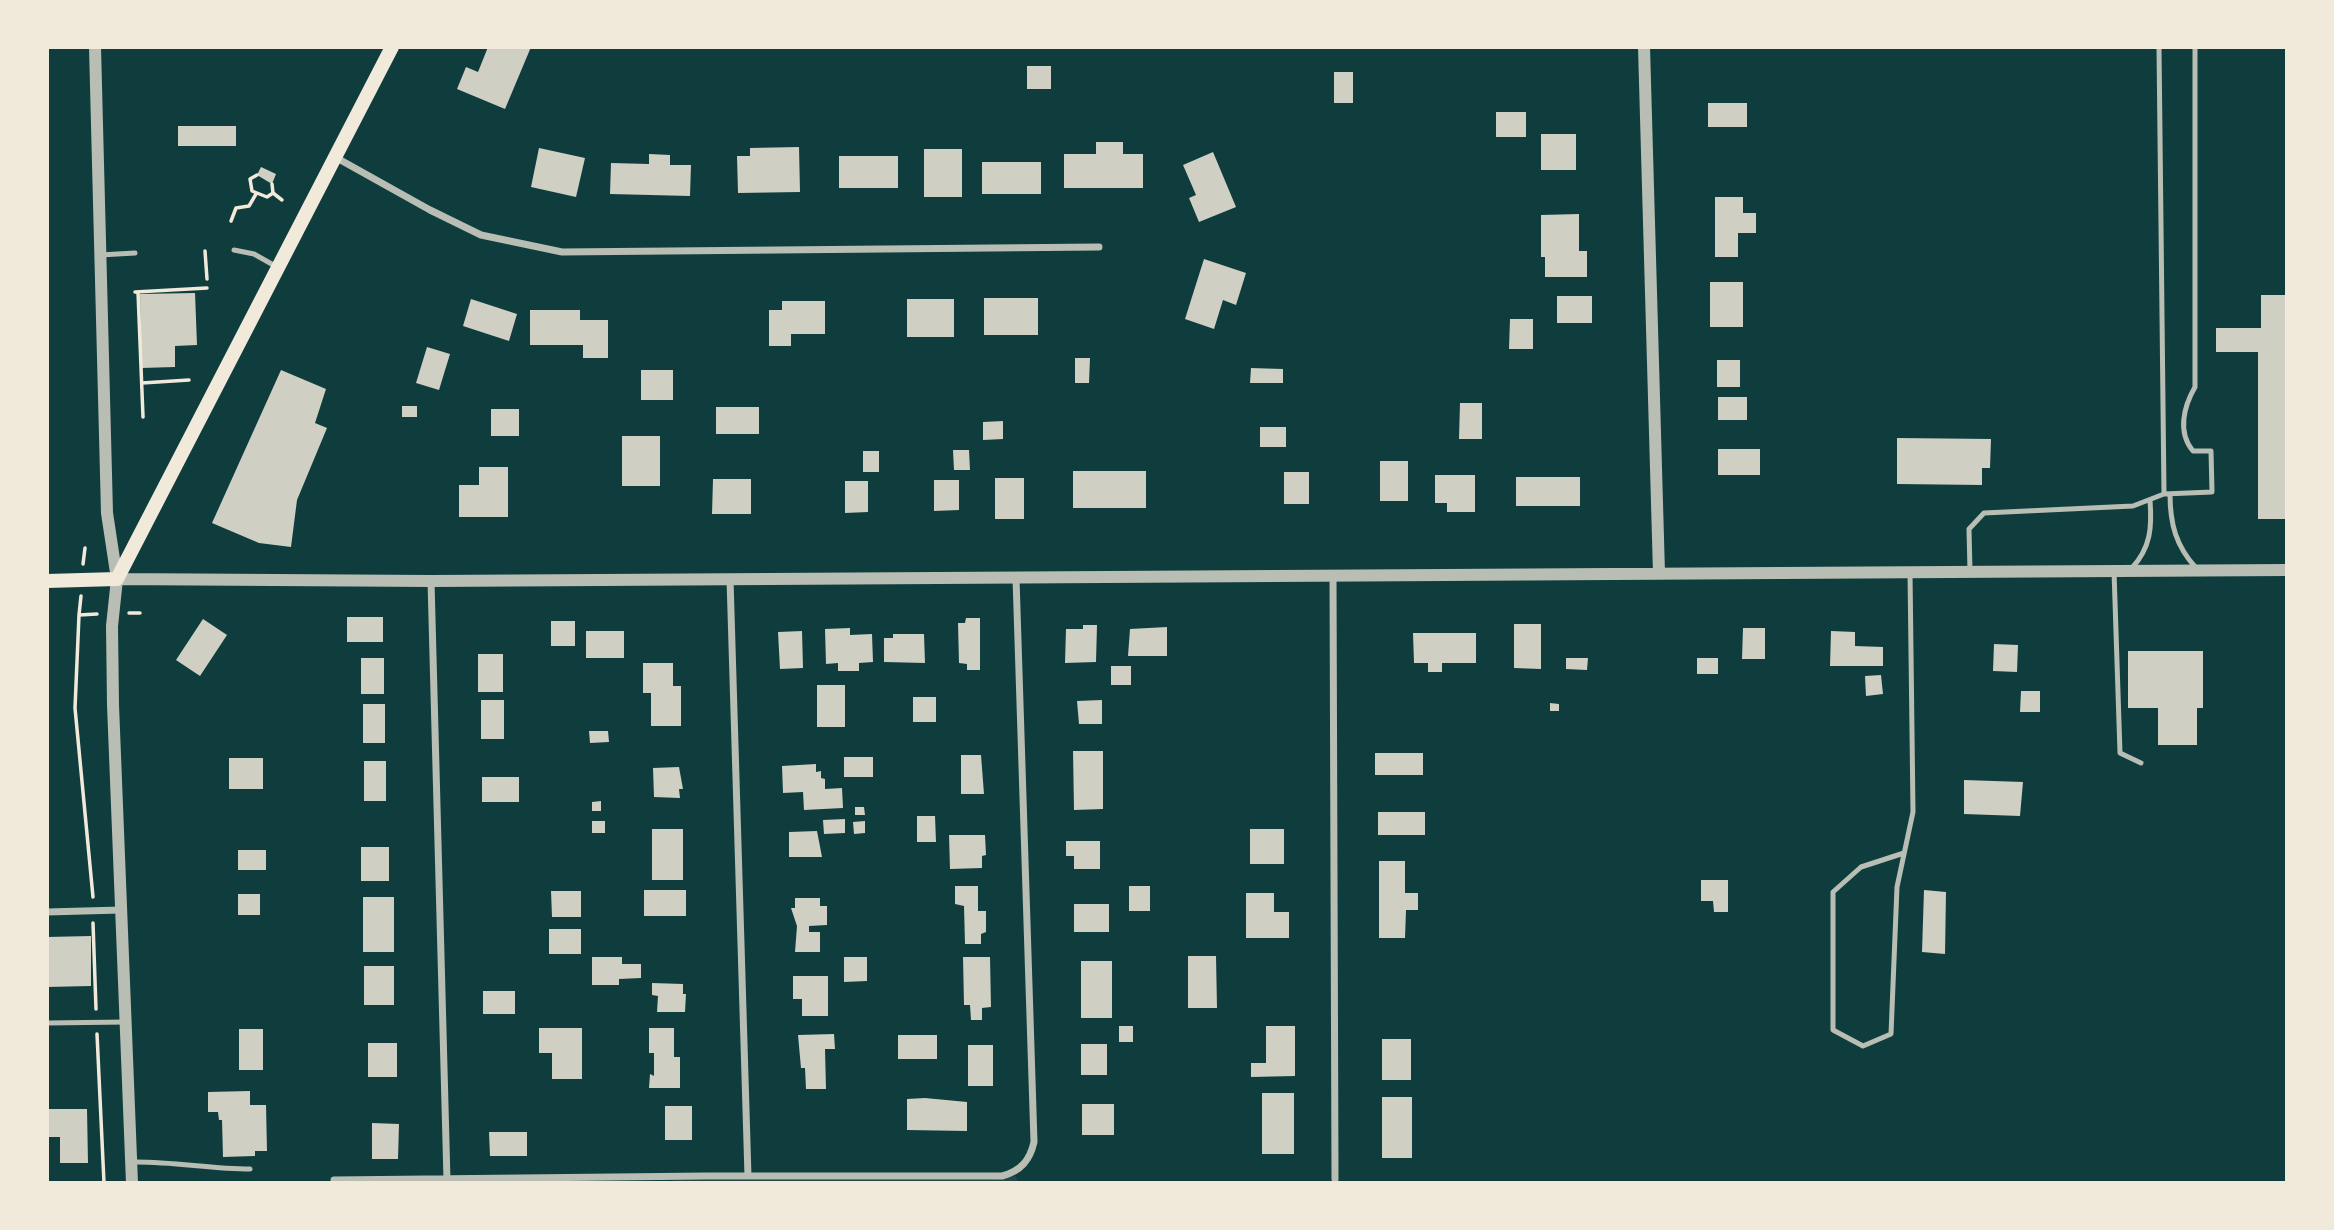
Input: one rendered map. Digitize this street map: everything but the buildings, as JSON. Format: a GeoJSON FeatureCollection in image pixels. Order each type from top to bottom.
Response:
{"type":"FeatureCollection","features":[{"type":"Feature","properties":{"kind":"main road"},"geometry":{"type":"LineString","coordinates":[[47,581],[117,579],[392,47]]}},
{"type":"Feature","properties":{"kind":"street"},"geometry":{"type":"LineString","coordinates":[[95,47],[107,513],[117,579],[112,626],[113,705],[132,1183]]}},
{"type":"Feature","properties":{"kind":"street"},"geometry":{"type":"LineString","coordinates":[[1644,47],[1659,573]]}},
{"type":"Feature","properties":{"kind":"street"},"geometry":{"type":"LineString","coordinates":[[335,157],[430,210],[481,234],[562,252],[1099,247]]}},
{"type":"Feature","properties":{"kind":"street"},"geometry":{"type":"LineString","coordinates":[[117,579],[431,581],[2287,570]]}},
{"type":"Feature","properties":{"kind":"street"},"geometry":{"type":"LineString","coordinates":[[1333,575],[1335,1179]]}},
{"type":"Feature","properties":{"kind":"street"},"geometry":{"type":"LineString","coordinates":[[334,1180],[1002,1176],[1023,1166],[1030,1156],[1034,1142],[1016,578]]}},
{"type":"Feature","properties":{"kind":"street"},"geometry":{"type":"LineString","coordinates":[[730,579],[748,1176]]}},
{"type":"Feature","properties":{"kind":"street"},"geometry":{"type":"LineString","coordinates":[[431,581],[447,1180]]}},
{"type":"Feature","properties":{"kind":"street"},"geometry":{"type":"LineString","coordinates":[[47,912],[122,910]]}},
{"type":"Feature","properties":{"kind":"lane"},"geometry":{"type":"LineString","coordinates":[[2159,47],[2167,494],[2173,530],[2183,554],[2199,570]]}},
{"type":"Feature","properties":{"kind":"lane"},"geometry":{"type":"LineString","coordinates":[[1970,571],[1969,529],[1984,513],[2133,506],[2167,494],[2212,492],[2211,451],[2193,451],[2185,442],[2184,405],[2195,387],[2195,47]]}},
{"type":"Feature","properties":{"kind":"lane"},"geometry":{"type":"LineString","coordinates":[[234,250],[254,254],[277,267]]}},
{"type":"Feature","properties":{"kind":"lane"},"geometry":{"type":"LineString","coordinates":[[100,255],[135,253]]}},
{"type":"Feature","properties":{"kind":"lane"},"geometry":{"type":"LineString","coordinates":[[2129,571],[2144,555],[2149,540],[2150,500]]}},
{"type":"Feature","properties":{"kind":"lane"},"geometry":{"type":"LineString","coordinates":[[2114,571],[2120,753],[2141,763]]}},
{"type":"Feature","properties":{"kind":"lane"},"geometry":{"type":"LineString","coordinates":[[1904,853],[1861,867],[1833,892],[1833,1030],[1863,1046],[1891,1034],[1895,913],[1913,812],[1910,572]]}},
{"type":"Feature","properties":{"kind":"lane"},"geometry":{"type":"LineString","coordinates":[[47,1023],[126,1023]]}},
{"type":"Feature","properties":{"kind":"lane"},"geometry":{"type":"LineString","coordinates":[[131,1162],[167,1161],[195,1168],[250,1170]]}},
{"type":"Feature","properties":{"kind":"path"},"geometry":{"type":"LineString","coordinates":[[257,175],[250,179],[249,185],[256,194],[267,197],[273,193]]}},
{"type":"Feature","properties":{"kind":"path"},"geometry":{"type":"LineString","coordinates":[[272,184],[273,193],[282,200]]}},
{"type":"Feature","properties":{"kind":"path"},"geometry":{"type":"LineString","coordinates":[[231,221],[236,208],[249,206],[256,194]]}},
{"type":"Feature","properties":{"kind":"path"},"geometry":{"type":"LineString","coordinates":[[205,251],[207,279]]}},
{"type":"Feature","properties":{"kind":"path"},"geometry":{"type":"LineString","coordinates":[[143,417],[136,292],[207,288]]}},
{"type":"Feature","properties":{"kind":"path"},"geometry":{"type":"LineString","coordinates":[[142,383],[189,380]]}},
{"type":"Feature","properties":{"kind":"shaded area"},"geometry":{"type":"Polygon","coordinates":[[[1016,1176],[1018,1183],[673,1183],[673,1180],[993,1180],[1016,1176]]]}},
{"type":"Feature","properties":{"kind":"shaded area"},"geometry":{"type":"Polygon","coordinates":[[[2287,1181],[2287,1183],[1929,1183],[2287,1181]]]}}]}
